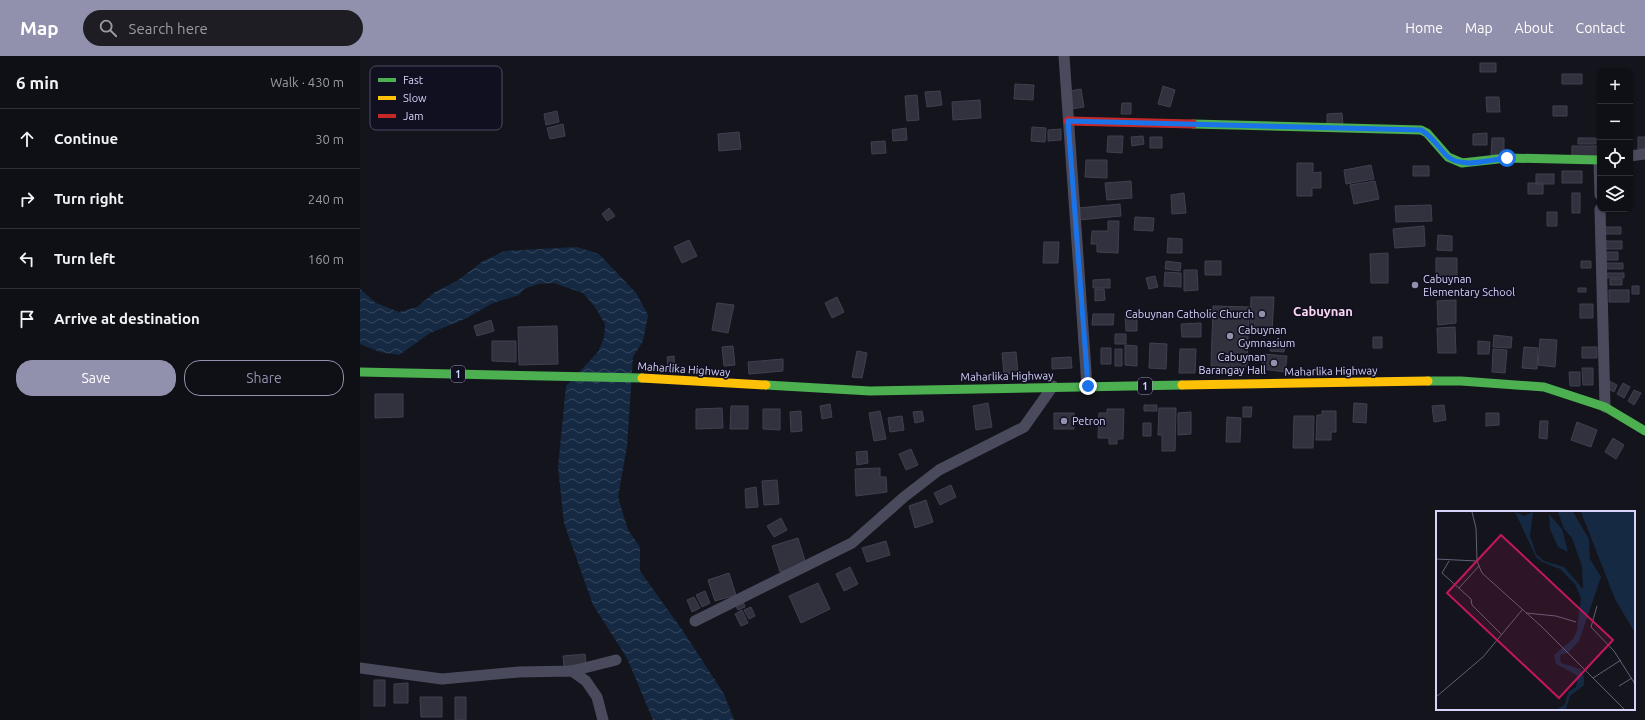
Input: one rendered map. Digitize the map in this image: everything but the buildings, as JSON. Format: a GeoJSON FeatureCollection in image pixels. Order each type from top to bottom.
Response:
{"type":"FeatureCollection","features":[{"type":"Feature","properties":{"kind":"main road"},"geometry":{"type":"LineString","coordinates":[[1068,121],[1421,130],[1427,134],[1448,158],[1462,163],[1507,158],[1597,160]]}},
{"type":"Feature","properties":{"kind":"main road","name":"Maharlika Highway"},"geometry":{"type":"LineString","coordinates":[[360,372],[636,378],[870,391],[1053,386],[1461,381],[1544,387],[1605,407],[1645,430]]}},
{"type":"Feature","properties":{"kind":"street"},"geometry":{"type":"LineString","coordinates":[[1064,56],[1088,386]]}},
{"type":"Feature","properties":{"kind":"street"},"geometry":{"type":"LineString","coordinates":[[1633,156],[1645,154]]}},
{"type":"Feature","properties":{"kind":"street"},"geometry":{"type":"LineString","coordinates":[[1600,212],[1605,407]]}},
{"type":"Feature","properties":{"kind":"street"},"geometry":{"type":"LineString","coordinates":[[695,621],[852,542],[904,497],[939,470],[1024,427],[1053,386]]}},
{"type":"Feature","properties":{"kind":"street"},"geometry":{"type":"LineString","coordinates":[[360,668],[442,679],[519,672],[572,671],[616,660]]}},
{"type":"Feature","properties":{"kind":"street"},"geometry":{"type":"LineString","coordinates":[[572,671],[586,681],[597,697],[603,720]]}},
{"type":"Feature","properties":{"kind":"water"},"geometry":{"type":"Polygon","coordinates":[[[577,247],[599,254],[636,293],[648,315],[643,341],[633,357],[627,446],[618,497],[628,530],[640,547],[640,571],[683,631],[724,694],[734,720],[653,720],[627,658],[593,605],[564,523],[558,467],[566,386],[598,352],[604,338],[605,324],[595,307],[583,293],[554,283],[538,284],[524,289],[519,295],[493,303],[465,319],[430,333],[399,355],[380,352],[360,344],[360,289],[376,303],[399,312],[417,307],[435,292],[457,281],[483,261],[505,251],[577,247]]]}},
{"type":"Feature","properties":{"kind":"traffic: fast"},"geometry":{"type":"LineString","coordinates":[[1193,124],[1421,130],[1427,133],[1448,157],[1462,163],[1507,158],[1597,160]]}},
{"type":"Feature","properties":{"kind":"traffic: fast"},"geometry":{"type":"LineString","coordinates":[[360,372],[642,378]]}},
{"type":"Feature","properties":{"kind":"traffic: fast"},"geometry":{"type":"LineString","coordinates":[[1428,381],[1461,381],[1544,387],[1605,407],[1645,431]]}},
{"type":"Feature","properties":{"kind":"traffic: fast"},"geometry":{"type":"LineString","coordinates":[[766,385],[870,391],[1182,385]]}},
{"type":"Feature","properties":{"kind":"traffic: slow"},"geometry":{"type":"LineString","coordinates":[[642,378],[766,385]]}},
{"type":"Feature","properties":{"kind":"traffic: slow"},"geometry":{"type":"LineString","coordinates":[[1182,385],[1428,381]]}},
{"type":"Feature","properties":{"kind":"traffic: jam"},"geometry":{"type":"LineString","coordinates":[[1068,121],[1193,124]]}},
{"type":"Feature","properties":{"kind":"place","name":"Cabuynan Elementary School"},"geometry":{"type":"Point","coordinates":[1415,285]}},
{"type":"Feature","properties":{"kind":"place","name":"Cabuynan Catholic Church"},"geometry":{"type":"Point","coordinates":[1262,314]}},
{"type":"Feature","properties":{"kind":"place","name":"Cabuynan Gymnasium"},"geometry":{"type":"Point","coordinates":[1230,336]}},
{"type":"Feature","properties":{"kind":"place","name":"Cabuynan Barangay Hall"},"geometry":{"type":"Point","coordinates":[1274,363]}},
{"type":"Feature","properties":{"kind":"place","name":"Petron"},"geometry":{"type":"Point","coordinates":[1064,421]}},
{"type":"Feature","properties":{"kind":"district","name":"Cabuynan"},"geometry":{"type":"Point","coordinates":[1323,311]}},
{"type":"Feature","properties":{"kind":"route"},"geometry":{"type":"LineString","coordinates":[[1088,386],[1068,121],[1421,130],[1427,134],[1448,158],[1462,163],[1507,158]]}}]}
